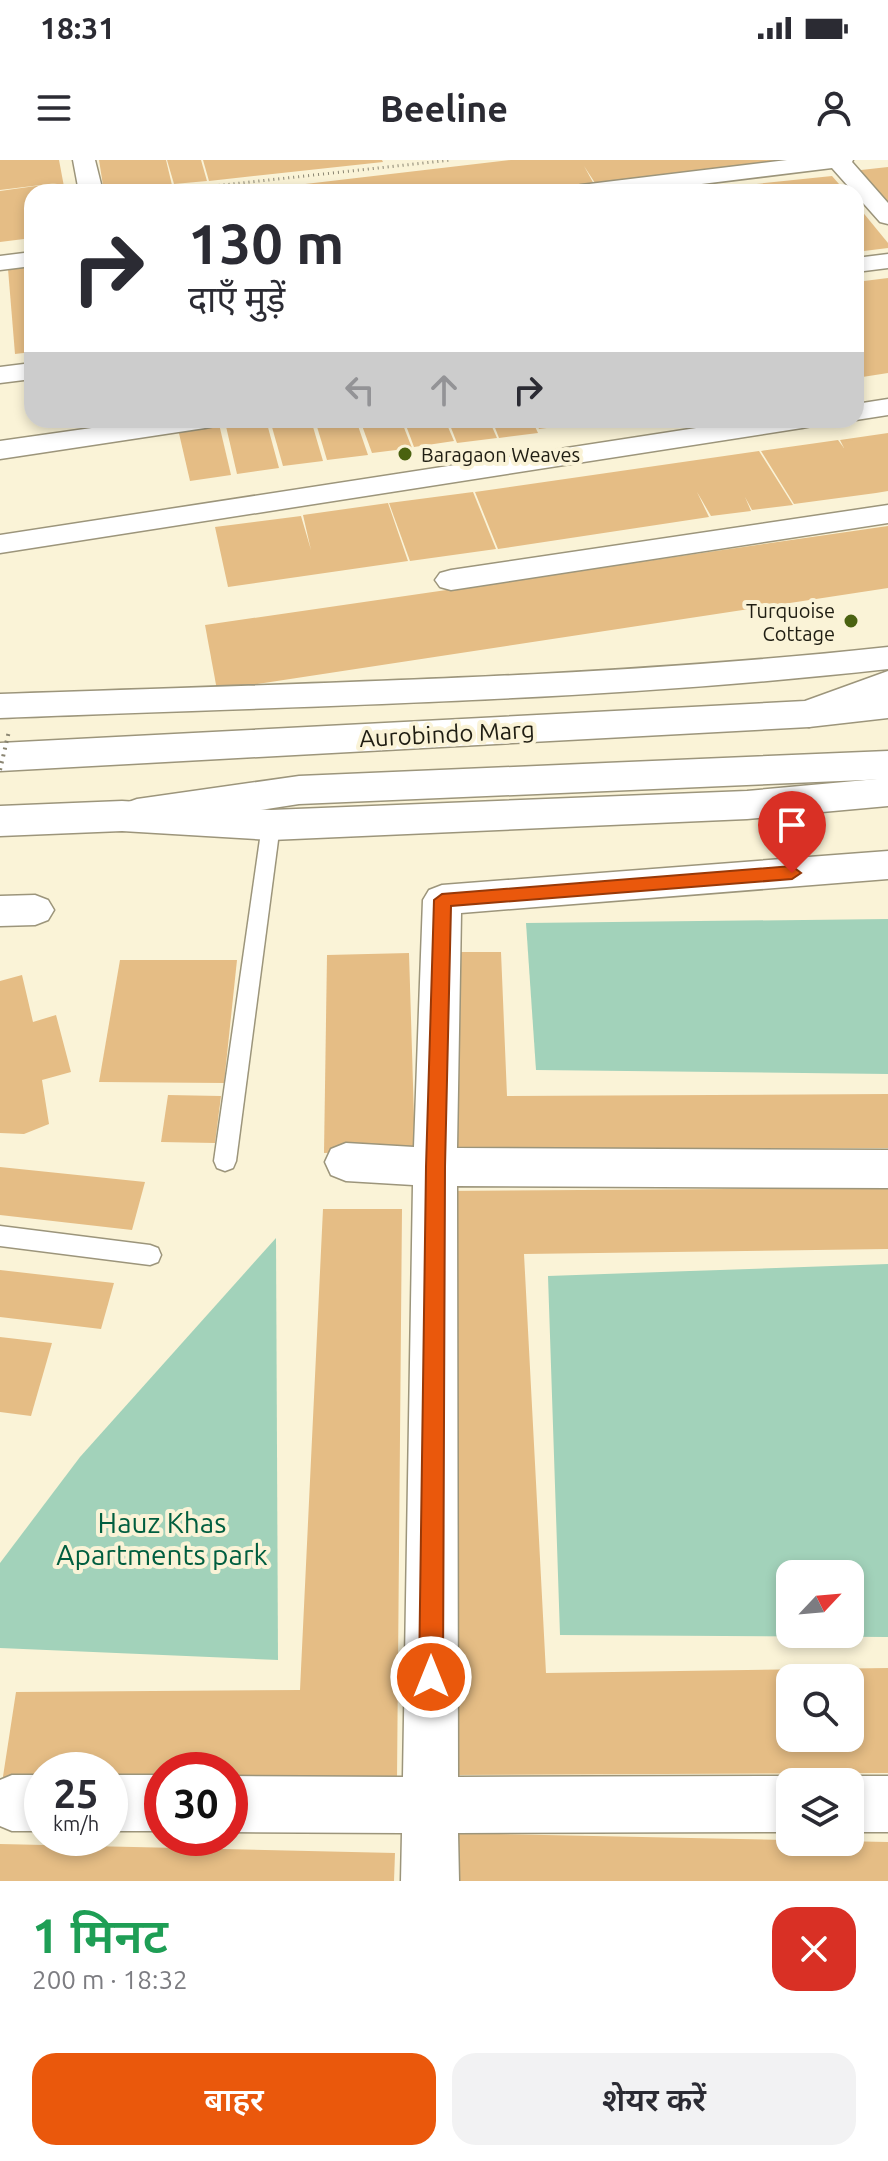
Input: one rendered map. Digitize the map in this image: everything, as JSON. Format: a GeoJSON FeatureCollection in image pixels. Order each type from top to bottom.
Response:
{"type":"FeatureCollection","features":[{"type":"Feature","properties":{"kind":"main road","name":"Aurobindo Marg"},"geometry":{"type":"LineString","coordinates":[[2,741],[809,714],[888,683]]}},
{"type":"Feature","properties":{"kind":"main road"},"geometry":{"type":"LineString","coordinates":[[809,714],[888,705]]}},
{"type":"Feature","properties":{"kind":"main road"},"geometry":{"type":"LineString","coordinates":[[122,816],[299,790],[888,765]]}},
{"type":"Feature","properties":{"kind":"main road"},"geometry":{"type":"LineString","coordinates":[[0,821],[122,816],[271,825],[747,805],[888,792]]}},
{"type":"Feature","properties":{"kind":"street"},"geometry":{"type":"LineString","coordinates":[[84,160],[89,184]]}},
{"type":"Feature","properties":{"kind":"street"},"geometry":{"type":"LineString","coordinates":[[646,184],[839,160],[860,184]]}},
{"type":"Feature","properties":{"kind":"street"},"geometry":{"type":"LineString","coordinates":[[864,189],[888,217]]}},
{"type":"Feature","properties":{"kind":"street"},"geometry":{"type":"LineString","coordinates":[[0,263],[24,260]]}},
{"type":"Feature","properties":{"kind":"street"},"geometry":{"type":"LineString","coordinates":[[864,264],[888,261]]}},
{"type":"Feature","properties":{"kind":"street"},"geometry":{"type":"LineString","coordinates":[[0,375],[24,372]]}},
{"type":"Feature","properties":{"kind":"street"},"geometry":{"type":"LineString","coordinates":[[864,411],[888,407]]}},
{"type":"Feature","properties":{"kind":"street"},"geometry":{"type":"LineString","coordinates":[[0,450],[150,428]]}},
{"type":"Feature","properties":{"kind":"street"},"geometry":{"type":"LineString","coordinates":[[0,544],[750,428]]}},
{"type":"Feature","properties":{"kind":"street"},"geometry":{"type":"LineString","coordinates":[[451,580],[888,514]]}},
{"type":"Feature","properties":{"kind":"street"},"geometry":{"type":"LineString","coordinates":[[2,741],[888,658]]}},
{"type":"Feature","properties":{"kind":"street"},"geometry":{"type":"LineString","coordinates":[[430,1881],[435,1167],[442,900],[888,865]]}},
{"type":"Feature","properties":{"kind":"street"},"geometry":{"type":"LineString","coordinates":[[346,1162],[435,1167],[888,1169]]}},
{"type":"Feature","properties":{"kind":"street"},"geometry":{"type":"LineString","coordinates":[[248,1804],[776,1804]]}},
{"type":"Feature","properties":{"kind":"street"},"geometry":{"type":"LineString","coordinates":[[864,1804],[888,1804]]}},
{"type":"Feature","properties":{"kind":"lane"},"geometry":{"type":"LineString","coordinates":[[225,1161],[271,825]]}},
{"type":"Feature","properties":{"kind":"lane"},"geometry":{"type":"LineString","coordinates":[[0,1236],[150,1255]]}},
{"type":"Feature","properties":{"kind":"path"},"geometry":{"type":"LineString","coordinates":[[232,184],[451,160]]}},
{"type":"Feature","properties":{"kind":"path"},"geometry":{"type":"LineString","coordinates":[[0,770],[2,741]]}},
{"type":"Feature","properties":{"kind":"green space"},"geometry":{"type":"Polygon","coordinates":[[[888,919],[888,1074],[536,1070],[526,923],[888,919]]]}},
{"type":"Feature","properties":{"kind":"green space","name":"Hauz Khas Apartments park"},"geometry":{"type":"Polygon","coordinates":[[[276,1238],[278,1660],[0,1648],[0,1563],[80,1457],[276,1238]]]}},
{"type":"Feature","properties":{"kind":"green space"},"geometry":{"type":"Polygon","coordinates":[[[888,1264],[888,1637],[864,1637],[864,1560],[776,1560],[776,1636],[560,1635],[548,1276],[888,1264]]]}},
{"type":"Feature","properties":{"kind":"building"},"geometry":{"type":"Polygon","coordinates":[[[0,160],[59,160],[64,184],[24,184],[24,187],[0,190],[0,160]]]}},
{"type":"Feature","properties":{"kind":"building"},"geometry":{"type":"Polygon","coordinates":[[[99,160],[166,160],[172,184],[103,184],[99,160]]]}},
{"type":"Feature","properties":{"kind":"building"},"geometry":{"type":"Polygon","coordinates":[[[167,160],[201,160],[207,181],[174,184],[167,160]]]}},
{"type":"Feature","properties":{"kind":"building"},"geometry":{"type":"Polygon","coordinates":[[[203,160],[382,160],[383,162],[209,181],[203,160]]]}},
{"type":"Feature","properties":{"kind":"building"},"geometry":{"type":"Polygon","coordinates":[[[511,160],[805,160],[613,184],[596,184],[584,166],[594,184],[306,184],[511,160]]]}},
{"type":"Feature","properties":{"kind":"building"},"geometry":{"type":"Polygon","coordinates":[[[888,167],[888,210],[852,171],[888,167]]]}},
{"type":"Feature","properties":{"kind":"building"},"geometry":{"type":"Polygon","coordinates":[[[832,176],[839,184],[756,184],[832,176]]]}},
{"type":"Feature","properties":{"kind":"building"},"geometry":{"type":"Polygon","coordinates":[[[24,188],[24,239],[0,242],[0,191],[24,188]]]}},
{"type":"Feature","properties":{"kind":"building"},"geometry":{"type":"Polygon","coordinates":[[[864,214],[888,243],[888,248],[864,251],[864,214]]]}},
{"type":"Feature","properties":{"kind":"building"},"geometry":{"type":"Polygon","coordinates":[[[24,268],[24,353],[15,354],[8,269],[24,268]]]}},
{"type":"Feature","properties":{"kind":"building"},"geometry":{"type":"Polygon","coordinates":[[[888,278],[888,373],[864,377],[864,281],[888,278]]]}},
{"type":"Feature","properties":{"kind":"building"},"geometry":{"type":"Polygon","coordinates":[[[220,428],[231,475],[190,481],[178,429],[220,428]]]}},
{"type":"Feature","properties":{"kind":"building"},"geometry":{"type":"Polygon","coordinates":[[[226,428],[268,428],[279,468],[237,474],[226,428]]]}},
{"type":"Feature","properties":{"kind":"building"},"geometry":{"type":"Polygon","coordinates":[[[272,428],[313,428],[323,461],[283,466],[272,428]]]}},
{"type":"Feature","properties":{"kind":"building"},"geometry":{"type":"Polygon","coordinates":[[[317,428],[359,428],[368,455],[327,460],[317,428]]]}},
{"type":"Feature","properties":{"kind":"building"},"geometry":{"type":"Polygon","coordinates":[[[363,428],[404,428],[412,448],[372,453],[363,428]]]}},
{"type":"Feature","properties":{"kind":"building"},"geometry":{"type":"Polygon","coordinates":[[[407,428],[448,428],[454,441],[414,447],[407,428]]]}},
{"type":"Feature","properties":{"kind":"building"},"geometry":{"type":"Polygon","coordinates":[[[451,428],[493,428],[497,438],[457,443],[451,428]]]}},
{"type":"Feature","properties":{"kind":"building"},"geometry":{"type":"Polygon","coordinates":[[[495,428],[536,428],[538,433],[499,438],[495,428]]]}},
{"type":"Feature","properties":{"kind":"building"},"geometry":{"type":"Polygon","coordinates":[[[888,433],[888,491],[876,493],[794,504],[761,451],[838,440],[844,448],[840,440],[888,433]]]}},
{"type":"Feature","properties":{"kind":"building"},"geometry":{"type":"Polygon","coordinates":[[[759,451],[793,505],[752,510],[745,497],[751,511],[711,516],[697,492],[709,517],[498,549],[475,492],[759,451]]]}},
{"type":"Feature","properties":{"kind":"building"},"geometry":{"type":"Polygon","coordinates":[[[473,492],[496,549],[410,561],[389,503],[473,492]]]}},
{"type":"Feature","properties":{"kind":"building"},"geometry":{"type":"Polygon","coordinates":[[[388,503],[408,561],[228,587],[215,527],[301,516],[311,550],[303,515],[388,503]]]}},
{"type":"Feature","properties":{"kind":"building"},"geometry":{"type":"Polygon","coordinates":[[[888,526],[888,588],[217,690],[205,625],[888,526]]]}},
{"type":"Feature","properties":{"kind":"building"},"geometry":{"type":"Polygon","coordinates":[[[445,952],[501,952],[507,1096],[888,1094],[888,1148],[448,1150],[445,952]]]}},
{"type":"Feature","properties":{"kind":"building"},"geometry":{"type":"Polygon","coordinates":[[[409,953],[415,1150],[324,1153],[327,955],[409,953]]]}},
{"type":"Feature","properties":{"kind":"building"},"geometry":{"type":"Polygon","coordinates":[[[120,960],[237,960],[224,1083],[99,1082],[120,960]]]}},
{"type":"Feature","properties":{"kind":"building"},"geometry":{"type":"Polygon","coordinates":[[[22,975],[33,1022],[56,1015],[71,1072],[42,1080],[49,1124],[24,1134],[0,1133],[0,981],[22,975]]]}},
{"type":"Feature","properties":{"kind":"building"},"geometry":{"type":"Polygon","coordinates":[[[168,1095],[221,1096],[215,1143],[161,1142],[168,1095]]]}},
{"type":"Feature","properties":{"kind":"building"},"geometry":{"type":"Polygon","coordinates":[[[0,1167],[145,1182],[132,1230],[0,1215],[0,1167]]]}},
{"type":"Feature","properties":{"kind":"building"},"geometry":{"type":"Polygon","coordinates":[[[888,1188],[888,1249],[524,1254],[546,1673],[776,1670],[776,1752],[864,1752],[864,1668],[888,1668],[888,1773],[864,1773],[864,1768],[776,1768],[776,1774],[446,1775],[441,1191],[888,1188]]]}},
{"type":"Feature","properties":{"kind":"building"},"geometry":{"type":"Polygon","coordinates":[[[323,1209],[402,1209],[397,1780],[248,1781],[248,1752],[144,1752],[144,1782],[128,1782],[128,1752],[24,1752],[24,1783],[2,1783],[16,1692],[300,1690],[323,1209]]]}},
{"type":"Feature","properties":{"kind":"building"},"geometry":{"type":"Polygon","coordinates":[[[0,1270],[114,1283],[101,1329],[0,1317],[0,1270]]]}},
{"type":"Feature","properties":{"kind":"building"},"geometry":{"type":"Polygon","coordinates":[[[0,1337],[52,1343],[31,1416],[0,1412],[0,1337]]]}},
{"type":"Feature","properties":{"kind":"building"},"geometry":{"type":"Polygon","coordinates":[[[450,1833],[776,1840],[776,1856],[864,1856],[864,1842],[888,1842],[888,1881],[450,1881],[450,1833]]]}},
{"type":"Feature","properties":{"kind":"building"},"geometry":{"type":"Polygon","coordinates":[[[0,1844],[24,1845],[24,1856],[128,1856],[128,1847],[144,1847],[144,1856],[248,1856],[248,1850],[395,1853],[394,1881],[0,1881],[0,1844]]]}},
{"type":"Feature","properties":{"kind":"place","name":"Baragaon Weaves"},"geometry":{"type":"Point","coordinates":[405,454]}},
{"type":"Feature","properties":{"kind":"place","name":"Turquoise Cottage"},"geometry":{"type":"Point","coordinates":[851,621]}},
{"type":"Feature","properties":{"kind":"route"},"geometry":{"type":"LineString","coordinates":[[431,1677],[435,1167],[442,900],[792,873]]}}]}
